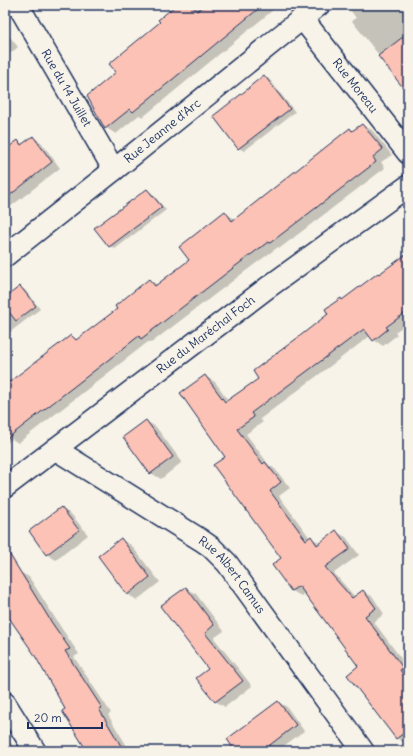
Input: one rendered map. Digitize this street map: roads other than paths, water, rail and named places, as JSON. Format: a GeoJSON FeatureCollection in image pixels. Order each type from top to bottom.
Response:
{"type":"FeatureCollection","features":[{"type":"Feature","properties":{"kind":"street","name":"Rue du 14 Juillet"},"geometry":{"type":"LineString","coordinates":[[18,5],[114,170]]}},
{"type":"Feature","properties":{"kind":"street","name":"Rue Jeanne d'Arc"},"geometry":{"type":"LineString","coordinates":[[5,256],[319,5]]}},
{"type":"Feature","properties":{"kind":"street","name":"Rue Moreau"},"geometry":{"type":"LineString","coordinates":[[302,18],[408,153]]}},
{"type":"Feature","properties":{"kind":"street","name":"Rue du Maréchal Foch"},"geometry":{"type":"LineString","coordinates":[[5,487],[267,288],[408,186]]}},
{"type":"Feature","properties":{"kind":"street","name":"Rue Albert Camus"},"geometry":{"type":"LineString","coordinates":[[55,449],[211,547],[226,564],[364,751]]}},
{"type":"Feature","properties":{"kind":"street"},"geometry":{"type":"LineString","coordinates":[[5,703],[35,751]]}}]}
